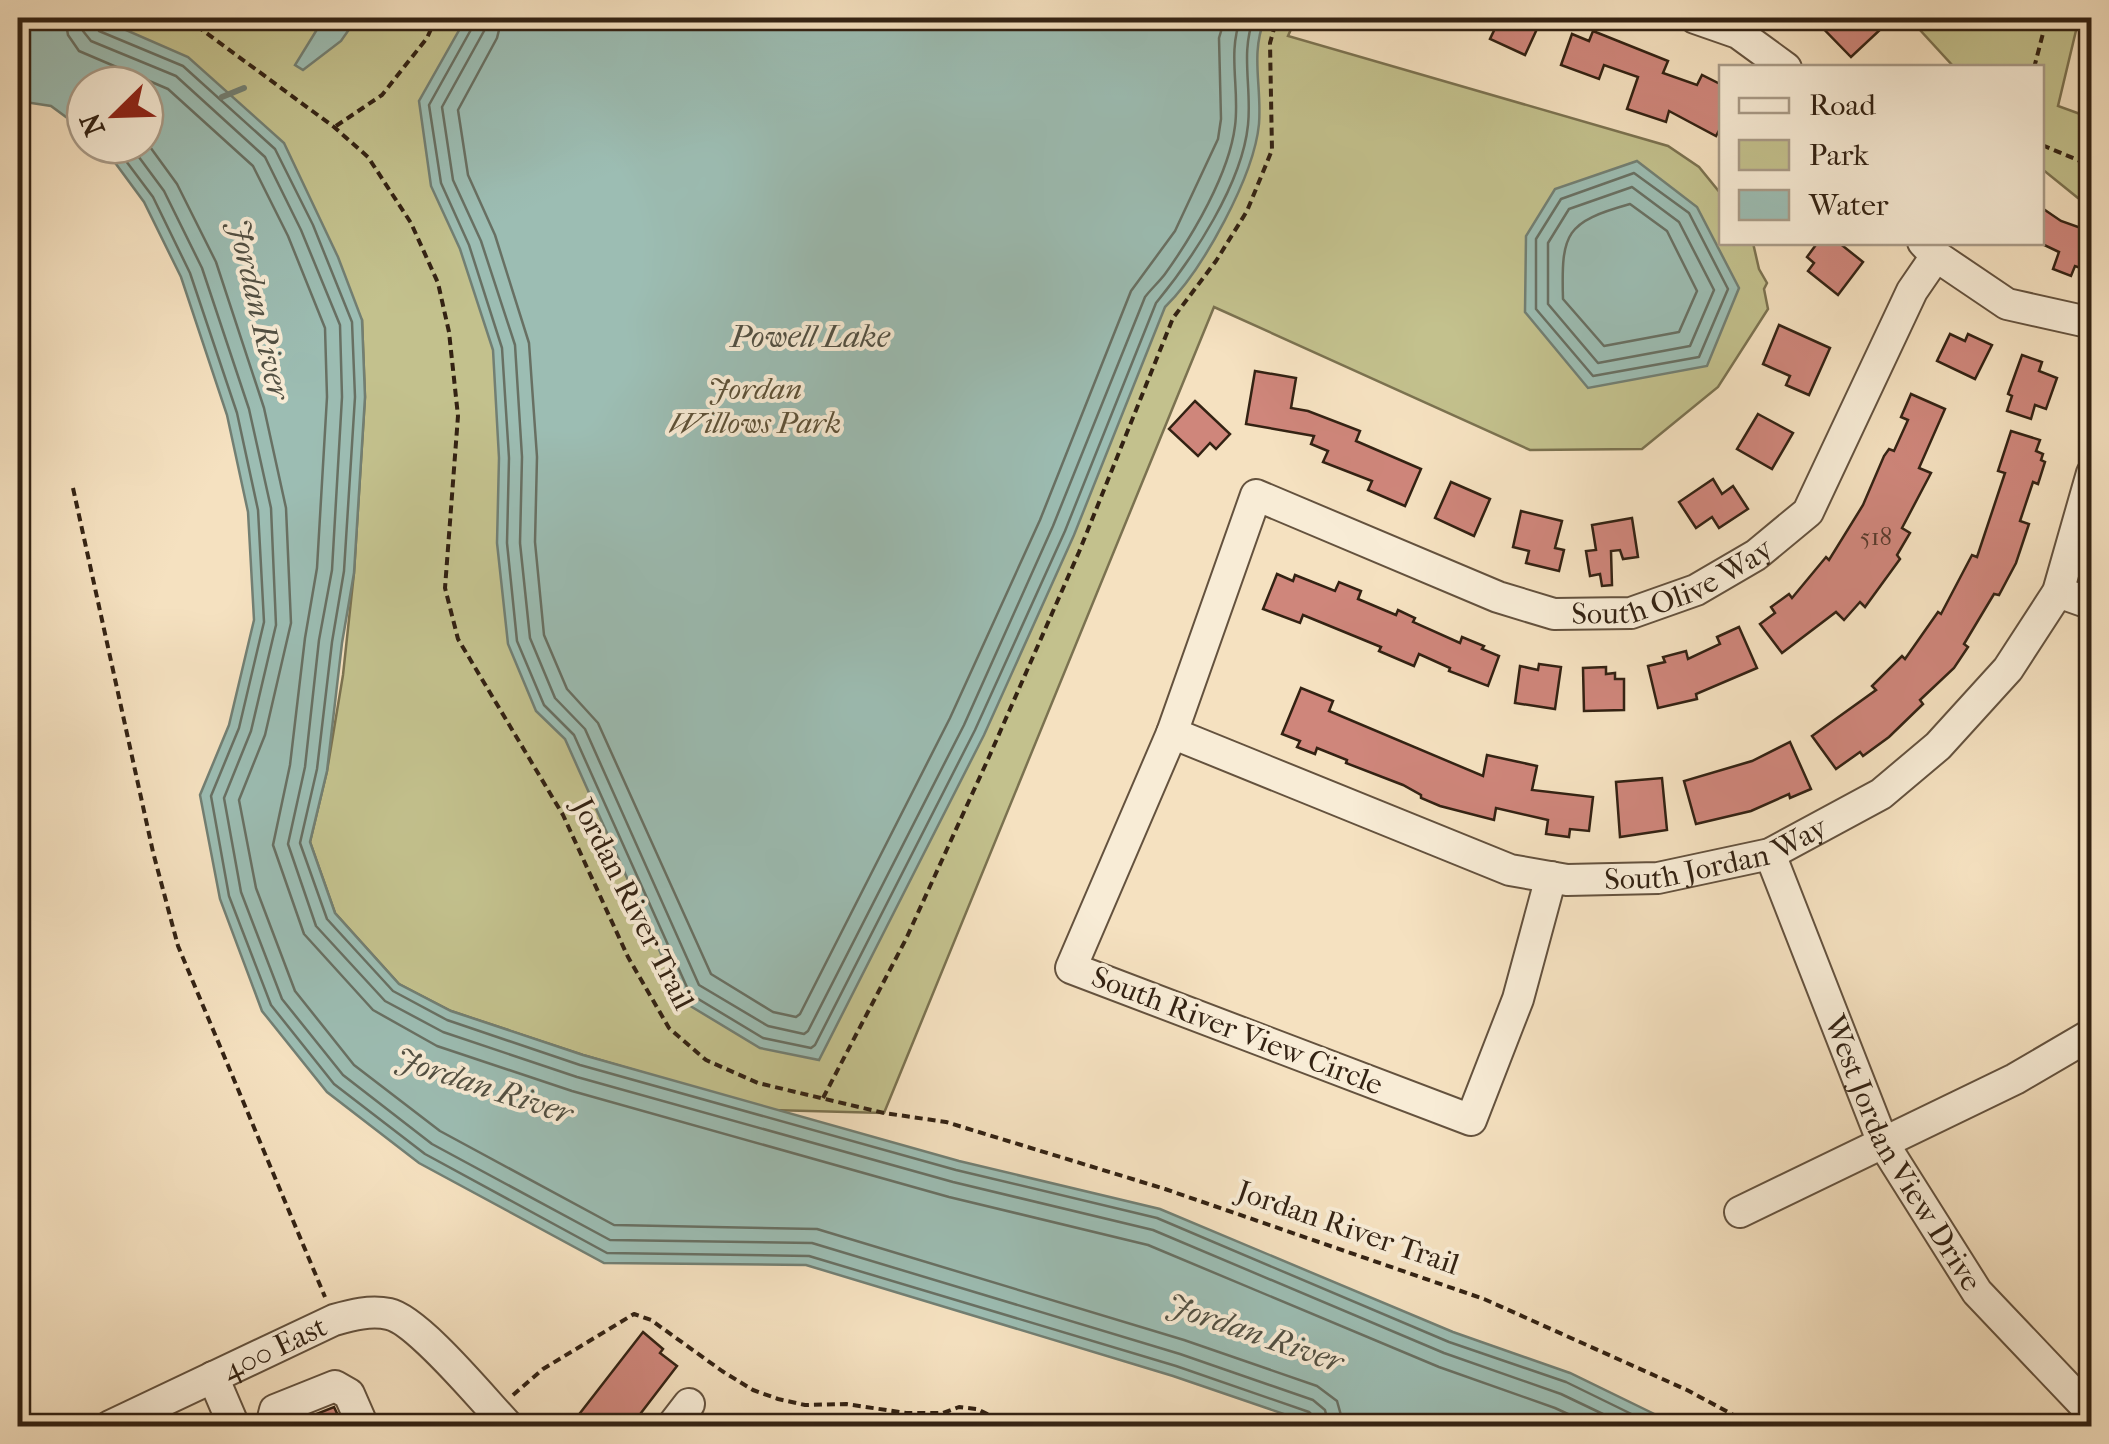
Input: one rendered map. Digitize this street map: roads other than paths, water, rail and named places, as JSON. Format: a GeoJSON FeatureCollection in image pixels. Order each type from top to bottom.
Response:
{"type":"FeatureCollection","features":[{"type":"Feature","properties":{"kind":"street"},"geometry":{"type":"LineString","coordinates":[[1696,18],[1738,33],[1782,65]]}},
{"type":"Feature","properties":{"kind":"street"},"geometry":{"type":"LineString","coordinates":[[1929,249],[2008,304],[2092,322]]}},
{"type":"Feature","properties":{"kind":"street","name":"South Olive Way"},"geometry":{"type":"LineString","coordinates":[[1256,495],[1498,597],[1554,614],[1631,612],[1696,590],[1756,555],[1808,512],[1929,249]]}},
{"type":"Feature","properties":{"kind":"street","name":"South Jordan Way"},"geometry":{"type":"LineString","coordinates":[[1172,732],[1510,870],[1566,880],[1658,878],[1770,854],[1880,794],[1938,746],[2008,669],[2058,592],[2092,473]]}},
{"type":"Feature","properties":{"kind":"street","name":"South River View Circle"},"geometry":{"type":"LineString","coordinates":[[1256,495],[1172,732],[1071,968],[1471,1120],[1518,999],[1551,877]]}},
{"type":"Feature","properties":{"kind":"street"},"geometry":{"type":"LineString","coordinates":[[2058,592],[2092,604]]}},
{"type":"Feature","properties":{"kind":"street","name":"West Jordan View Drive"},"geometry":{"type":"LineString","coordinates":[[1770,854],[1882,1143],[1977,1292],[2092,1413]]}},
{"type":"Feature","properties":{"kind":"street"},"geometry":{"type":"LineString","coordinates":[[1740,1212],[2016,1079],[2092,1034]]}},
{"type":"Feature","properties":{"kind":"street","name":"400 East"},"geometry":{"type":"LineString","coordinates":[[110,1426],[334,1320],[361,1313],[392,1314],[415,1328],[510,1411]]}},
{"type":"Feature","properties":{"kind":"street"},"geometry":{"type":"LineString","coordinates":[[213,1377],[234,1426]]}},
{"type":"Feature","properties":{"kind":"street"},"geometry":{"type":"LineString","coordinates":[[272,1426],[276,1410],[336,1386],[349,1394],[363,1426]]}},
{"type":"Feature","properties":{"kind":"water","name":"Jordan River"},"geometry":{"type":"Polygon","coordinates":[[[18,18],[110,23],[188,57],[284,143],[338,257],[362,320],[365,397],[354,573],[327,771],[310,842],[335,913],[399,984],[451,1011],[583,1055],[959,1161],[1160,1209],[1453,1332],[1570,1373],[1679,1426],[1319,1426],[1173,1376],[806,1265],[604,1263],[419,1163],[327,1092],[262,1011],[220,899],[200,795],[229,725],[254,620],[248,512],[227,415],[181,277],[144,202],[117,165],[165,165],[165,65],[65,65],[65,116],[51,106],[18,101],[18,18]]]}},
{"type":"Feature","properties":{"kind":"water"},"geometry":{"type":"Polygon","coordinates":[[[324,18],[357,18],[341,41],[303,70],[295,65],[324,18]]]}},
{"type":"Feature","properties":{"kind":"water","name":"Powell Lake"},"geometry":{"type":"Polygon","coordinates":[[[466,18],[1265,18],[1257,58],[1259,124],[1237,195],[1210,247],[1165,307],[1074,535],[984,735],[819,1060],[760,1048],[682,1001],[565,739],[536,711],[508,644],[497,543],[499,458],[493,350],[460,249],[431,186],[419,101],[466,18]]]}},
{"type":"Feature","properties":{"kind":"water"},"geometry":{"type":"Polygon","coordinates":[[[1637,161],[1697,207],[1739,288],[1707,366],[1588,388],[1525,312],[1526,236],[1555,189],[1637,161]]]}},
{"type":"Feature","properties":{"kind":"waterway"},"geometry":{"type":"LineString","coordinates":[[222,97],[244,88]]}},
{"type":"Feature","properties":{"kind":"park label","name":"Jordan Willows Park"},"geometry":{"type":"Point","coordinates":[755,406]}}]}
